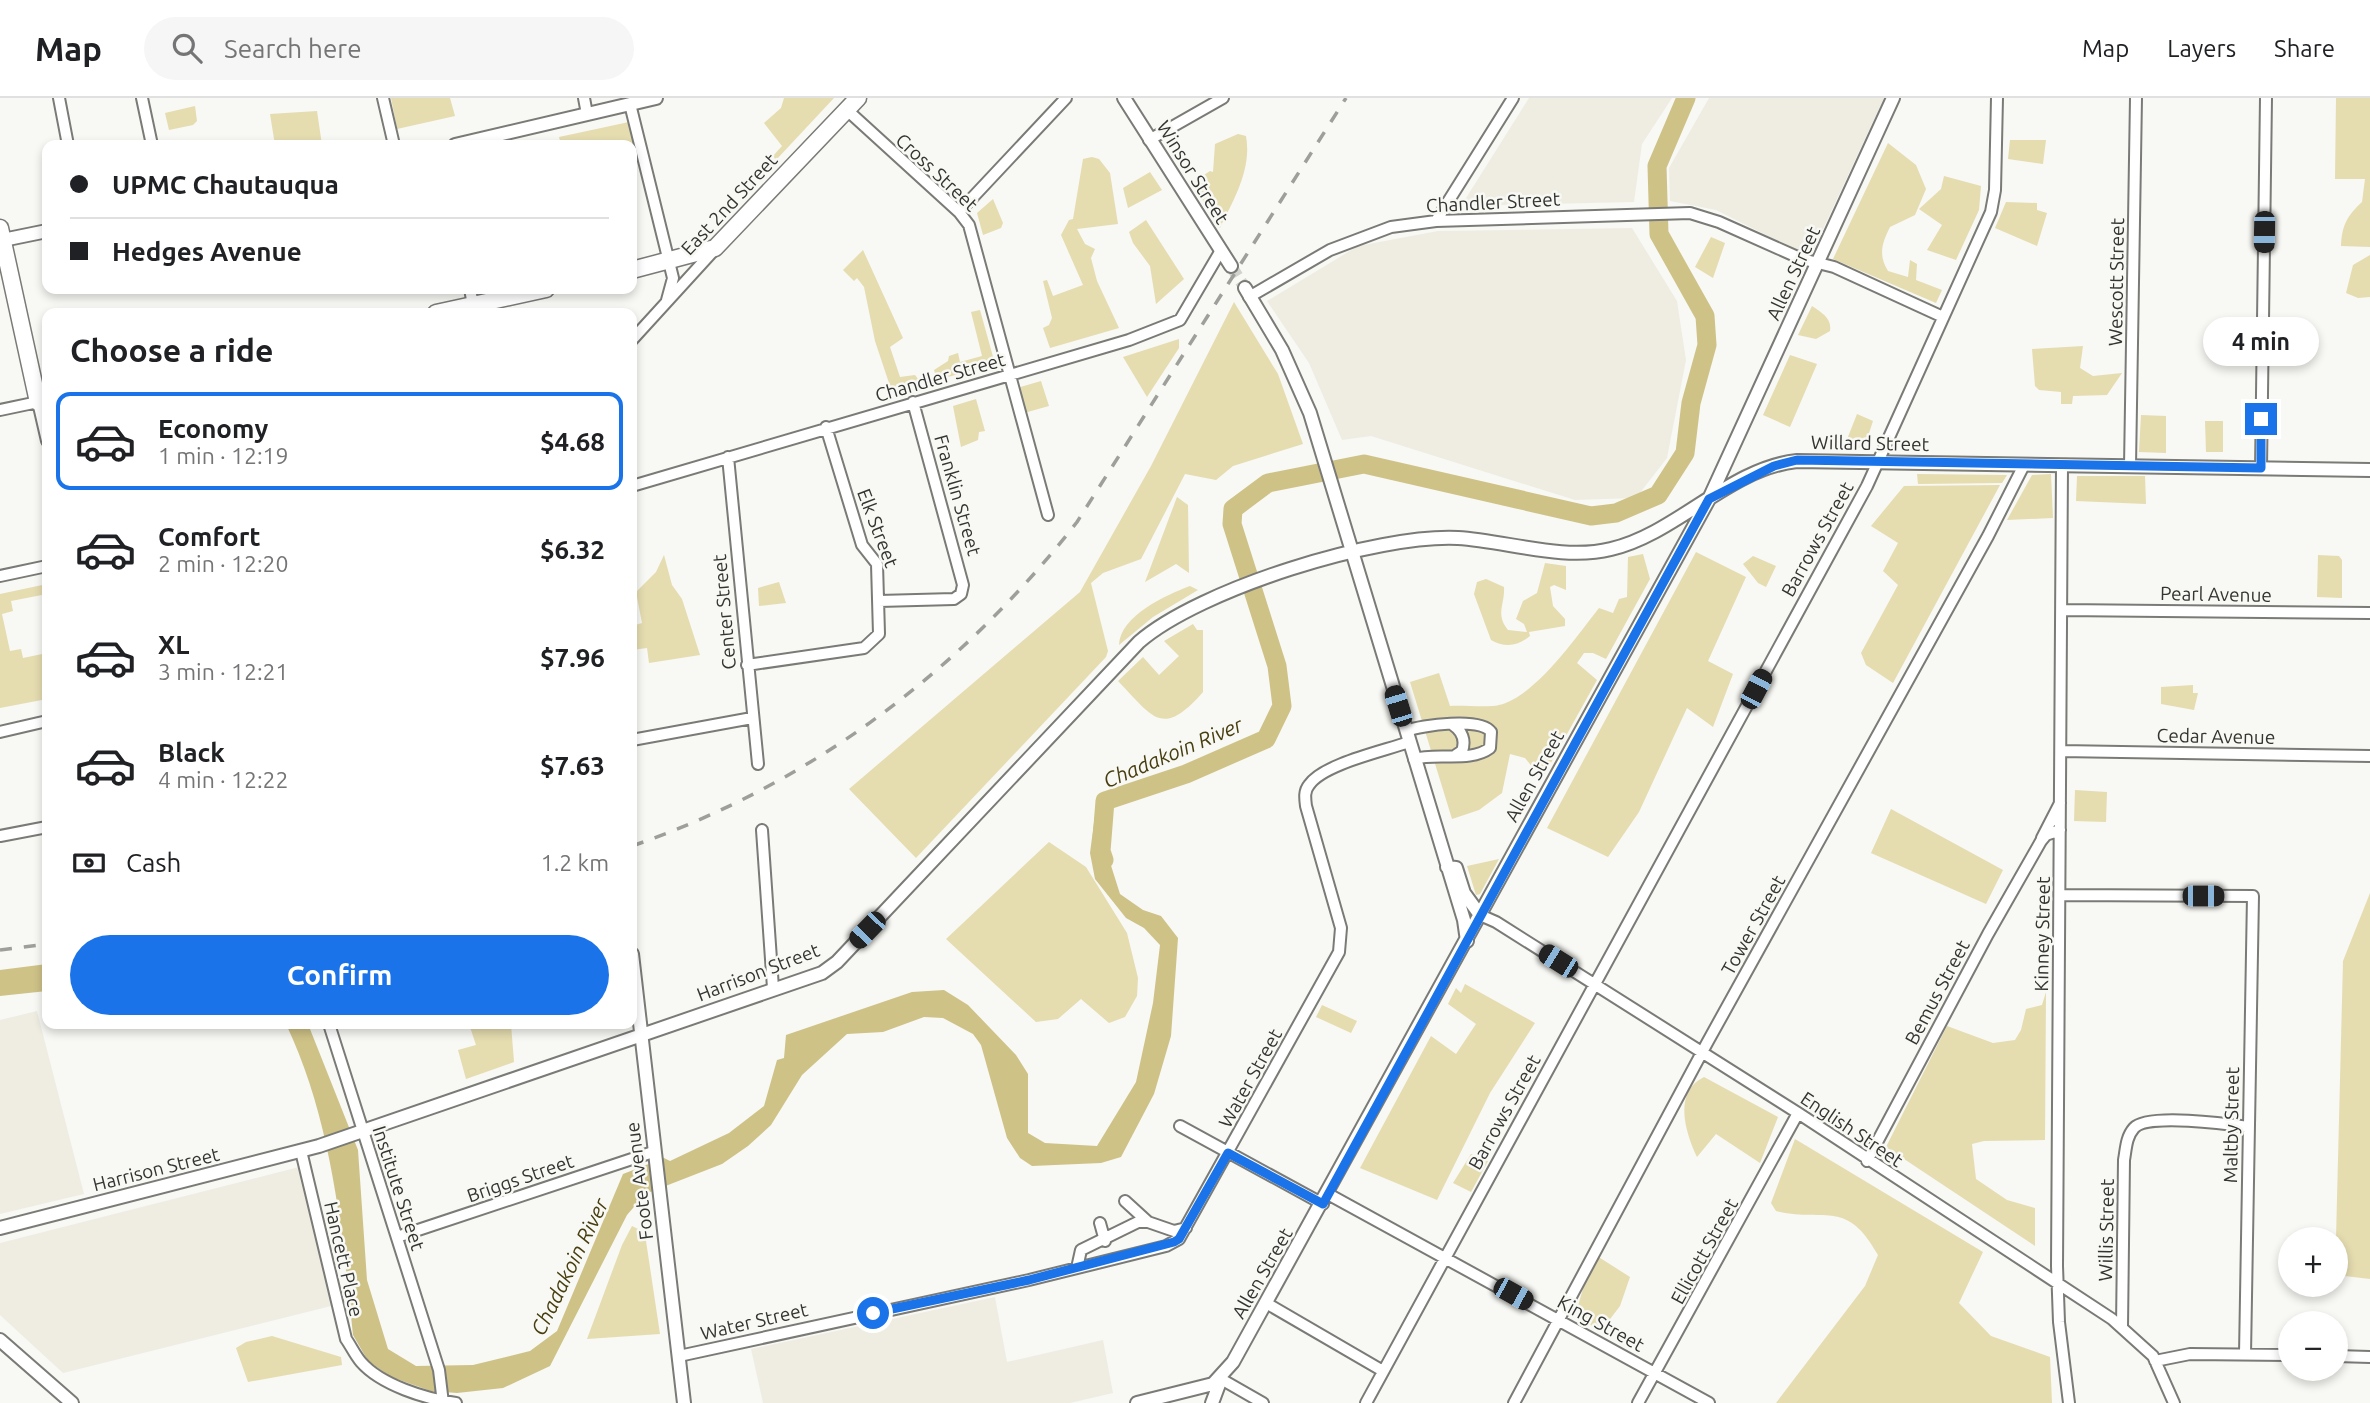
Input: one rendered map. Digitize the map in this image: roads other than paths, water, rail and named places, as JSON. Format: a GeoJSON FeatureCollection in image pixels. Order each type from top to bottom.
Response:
{"type":"FeatureCollection","features":[{"type":"Feature","properties":{"kind":"main road","name":"East 2nd Street"},"geometry":{"type":"LineString","coordinates":[[715,248],[852,104]]}},
{"type":"Feature","properties":{"kind":"main road"},"geometry":{"type":"LineString","coordinates":[[1,236],[42,398]]}},
{"type":"Feature","properties":{"kind":"main road"},"geometry":{"type":"LineString","coordinates":[[637,269],[715,248]]}},
{"type":"Feature","properties":{"kind":"main road"},"geometry":{"type":"LineString","coordinates":[[453,308],[518,294]]}},
{"type":"Feature","properties":{"kind":"street"},"geometry":{"type":"LineString","coordinates":[[59,98],[67,140]]}},
{"type":"Feature","properties":{"kind":"street"},"geometry":{"type":"LineString","coordinates":[[142,98],[151,140]]}},
{"type":"Feature","properties":{"kind":"street"},"geometry":{"type":"LineString","coordinates":[[383,98],[393,140]]}},
{"type":"Feature","properties":{"kind":"street"},"geometry":{"type":"LineString","coordinates":[[584,98],[587,114]]}},
{"type":"Feature","properties":{"kind":"street"},"geometry":{"type":"LineString","coordinates":[[476,140],[656,98]]}},
{"type":"Feature","properties":{"kind":"street"},"geometry":{"type":"LineString","coordinates":[[960,212],[1066,98]]}},
{"type":"Feature","properties":{"kind":"street","name":"Winsor Street"},"geometry":{"type":"LineString","coordinates":[[1124,98],[1231,266]]}},
{"type":"Feature","properties":{"kind":"street"},"geometry":{"type":"LineString","coordinates":[[1149,140],[1223,98]]}},
{"type":"Feature","properties":{"kind":"street"},"geometry":{"type":"LineString","coordinates":[[1436,221],[1513,98]]}},
{"type":"Feature","properties":{"kind":"street","name":"Allen Street"},"geometry":{"type":"LineString","coordinates":[[1212,1403],[1221,1379],[1325,1199],[1709,499],[1893,98]]}},
{"type":"Feature","properties":{"kind":"street","name":"Barrows Street"},"geometry":{"type":"LineString","coordinates":[[1366,1403],[1474,1200],[1879,462],[1991,212],[1995,190],[1997,98]]}},
{"type":"Feature","properties":{"kind":"street","name":"Wescott Street"},"geometry":{"type":"LineString","coordinates":[[2130,466],[2136,98]]}},
{"type":"Feature","properties":{"kind":"street"},"geometry":{"type":"LineString","coordinates":[[2261,468],[2266,98]]}},
{"type":"Feature","properties":{"kind":"street"},"geometry":{"type":"LineString","coordinates":[[630,104],[673,278],[667,300]]}},
{"type":"Feature","properties":{"kind":"street","name":"Cross Street"},"geometry":{"type":"LineString","coordinates":[[852,104],[960,212],[972,232],[996,317],[1008,376],[1048,515]]}},
{"type":"Feature","properties":{"kind":"street","name":"Chandler Street"},"geometry":{"type":"LineString","coordinates":[[1247,293],[1353,240],[1391,227],[1436,221],[1630,213],[1700,215],[1802,259],[1819,263]]}},
{"type":"Feature","properties":{"kind":"street"},"geometry":{"type":"LineString","coordinates":[[1,236],[42,232]]}},
{"type":"Feature","properties":{"kind":"street","name":"East 2nd Street"},"geometry":{"type":"LineString","coordinates":[[637,334],[715,248]]}},
{"type":"Feature","properties":{"kind":"street","name":"Chandler Street"},"geometry":{"type":"LineString","coordinates":[[637,484],[826,427],[1008,376],[1174,324],[1186,314],[1220,252]]}},
{"type":"Feature","properties":{"kind":"street"},"geometry":{"type":"LineString","coordinates":[[1819,263],[1841,270],[1943,317]]}},
{"type":"Feature","properties":{"kind":"street"},"geometry":{"type":"LineString","coordinates":[[1247,293],[1282,350],[1310,414],[1315,438],[1459,906],[1466,941]]}},
{"type":"Feature","properties":{"kind":"street"},"geometry":{"type":"LineString","coordinates":[[0,410],[42,402]]}},
{"type":"Feature","properties":{"kind":"street","name":"Franklin Street"},"geometry":{"type":"LineString","coordinates":[[879,601],[954,599],[961,594],[963,585],[913,402]]}},
{"type":"Feature","properties":{"kind":"street","name":"Elk Street"},"geometry":{"type":"LineString","coordinates":[[826,427],[862,545],[877,564],[879,601]]}},
{"type":"Feature","properties":{"kind":"street","name":"Center Street"},"geometry":{"type":"LineString","coordinates":[[728,457],[758,764]]}},
{"type":"Feature","properties":{"kind":"street","name":"Willard Street"},"geometry":{"type":"LineString","coordinates":[[1351,553],[1454,538],[1596,552],[1643,537],[1709,499],[1786,462],[2370,470]]}},
{"type":"Feature","properties":{"kind":"street","name":"Tower Street"},"geometry":{"type":"LineString","coordinates":[[1514,1403],[1701,1055],[1988,536],[2024,465]]}},
{"type":"Feature","properties":{"kind":"street","name":"Kinney Street"},"geometry":{"type":"LineString","coordinates":[[2062,465],[2057,1283],[2069,1403]]}},
{"type":"Feature","properties":{"kind":"street","name":"Harrison Street"},"geometry":{"type":"LineString","coordinates":[[0,1228],[301,1151],[359,1133],[642,1032],[822,973],[837,962],[1139,642],[1180,612],[1211,598],[1275,575],[1351,553]]}},
{"type":"Feature","properties":{"kind":"street"},"geometry":{"type":"LineString","coordinates":[[0,576],[42,567]]}},
{"type":"Feature","properties":{"kind":"street"},"geometry":{"type":"LineString","coordinates":[[747,665],[871,645],[879,634],[879,601]]}},
{"type":"Feature","properties":{"kind":"street","name":"Pearl Avenue"},"geometry":{"type":"LineString","coordinates":[[2062,610],[2370,613]]}},
{"type":"Feature","properties":{"kind":"street"},"geometry":{"type":"LineString","coordinates":[[637,739],[752,718]]}},
{"type":"Feature","properties":{"kind":"street"},"geometry":{"type":"LineString","coordinates":[[0,732],[42,722]]}},
{"type":"Feature","properties":{"kind":"street"},"geometry":{"type":"LineString","coordinates":[[1408,737],[1417,727],[1483,724],[1492,736],[1490,748],[1482,754],[1428,755],[1414,759]]}},
{"type":"Feature","properties":{"kind":"street"},"geometry":{"type":"LineString","coordinates":[[1453,725],[1461,732],[1464,741],[1462,751],[1456,755]]}},
{"type":"Feature","properties":{"kind":"street","name":"Water Street"},"geometry":{"type":"LineString","coordinates":[[679,1356],[1077,1268],[1166,1246],[1179,1239],[1341,945],[1341,928],[1306,806],[1305,793],[1309,784],[1327,770],[1408,737]]}},
{"type":"Feature","properties":{"kind":"street","name":"Cedar Avenue"},"geometry":{"type":"LineString","coordinates":[[2061,751],[2370,756]]}},
{"type":"Feature","properties":{"kind":"street","name":"Bemus Street"},"geometry":{"type":"LineString","coordinates":[[2042,841],[2043,831],[2061,803]]}},
{"type":"Feature","properties":{"kind":"street"},"geometry":{"type":"LineString","coordinates":[[0,836],[42,828]]}},
{"type":"Feature","properties":{"kind":"street"},"geometry":{"type":"LineString","coordinates":[[761,830],[773,988]]}},
{"type":"Feature","properties":{"kind":"street","name":"Bemus Street"},"geometry":{"type":"LineString","coordinates":[[1867,1161],[1987,934],[2042,841],[2048,834],[2060,830]]}},
{"type":"Feature","properties":{"kind":"street"},"geometry":{"type":"LineString","coordinates":[[1447,867],[1456,868],[1464,893],[1480,915]]}},
{"type":"Feature","properties":{"kind":"street","name":"Maltby Street"},"geometry":{"type":"LineString","coordinates":[[2061,895],[2253,896],[2245,1354]]}},
{"type":"Feature","properties":{"kind":"street"},"geometry":{"type":"LineString","coordinates":[[1459,906],[1480,915]]}},
{"type":"Feature","properties":{"kind":"street","name":"English Street"},"geometry":{"type":"LineString","coordinates":[[1480,915],[1496,922],[1594,983],[1701,1055],[1798,1113],[2122,1327],[2140,1341],[2155,1361],[2174,1403]]}},
{"type":"Feature","properties":{"kind":"street","name":"Foote Avenue"},"geometry":{"type":"LineString","coordinates":[[637,993],[684,1403]]}},
{"type":"Feature","properties":{"kind":"street","name":"Institute Street"},"geometry":{"type":"LineString","coordinates":[[330,1029],[359,1133],[397,1237],[437,1363],[444,1399]]}},
{"type":"Feature","properties":{"kind":"street","name":"Ellicott Street"},"geometry":{"type":"LineString","coordinates":[[1638,1403],[1798,1113]]}},
{"type":"Feature","properties":{"kind":"street","name":"Willis Street"},"geometry":{"type":"LineString","coordinates":[[2122,1327],[2124,1160],[2131,1134],[2142,1122],[2248,1127]]}},
{"type":"Feature","properties":{"kind":"street","name":"King Street"},"geometry":{"type":"LineString","coordinates":[[1180,1126],[1228,1153],[1445,1256],[1709,1403]]}},
{"type":"Feature","properties":{"kind":"street","name":"Hancett Place"},"geometry":{"type":"LineString","coordinates":[[301,1151],[346,1339],[362,1363],[376,1374],[409,1390],[456,1403]]}},
{"type":"Feature","properties":{"kind":"street","name":"Briggs Street"},"geometry":{"type":"LineString","coordinates":[[397,1237],[654,1156]]}},
{"type":"Feature","properties":{"kind":"street"},"geometry":{"type":"LineString","coordinates":[[1125,1200],[1148,1222],[1174,1231],[1186,1228]]}},
{"type":"Feature","properties":{"kind":"street"},"geometry":{"type":"LineString","coordinates":[[1077,1268],[1082,1250],[1105,1241],[1127,1226],[1148,1222]]}},
{"type":"Feature","properties":{"kind":"street"},"geometry":{"type":"LineString","coordinates":[[1100,1223],[1105,1241]]}},
{"type":"Feature","properties":{"kind":"street"},"geometry":{"type":"LineString","coordinates":[[1266,1303],[1382,1371]]}},
{"type":"Feature","properties":{"kind":"street"},"geometry":{"type":"LineString","coordinates":[[0,1340],[72,1403]]}},
{"type":"Feature","properties":{"kind":"street"},"geometry":{"type":"LineString","coordinates":[[2155,1361],[2190,1354],[2278,1355]]}},
{"type":"Feature","properties":{"kind":"street"},"geometry":{"type":"LineString","coordinates":[[2348,1356],[2370,1357]]}},
{"type":"Feature","properties":{"kind":"street"},"geometry":{"type":"LineString","coordinates":[[1137,1403],[1202,1388],[1221,1379],[1263,1403]]}},
{"type":"Feature","properties":{"kind":"waterway","name":"Chadakoin River"},"geometry":{"type":"LineString","coordinates":[[1104,860],[1101,851],[1105,801],[1186,774],[1266,739],[1282,706],[1277,666],[1232,524],[1233,509],[1268,483],[1364,464],[1591,516],[1616,513],[1658,495],[1685,453],[1691,403],[1707,345],[1705,316],[1659,234],[1657,166],[1686,98]]}},
{"type":"Feature","properties":{"kind":"tunnel"},"geometry":{"type":"LineString","coordinates":[[1231,266],[1245,288]]}},
{"type":"Feature","properties":{"kind":"railway"},"geometry":{"type":"LineString","coordinates":[[637,844],[698,820],[761,790],[821,756],[878,717],[932,674],[984,627],[1032,576],[1077,522],[1346,98]]}},
{"type":"Feature","properties":{"kind":"railway"},"geometry":{"type":"LineString","coordinates":[[0,950],[42,945]]}}]}
